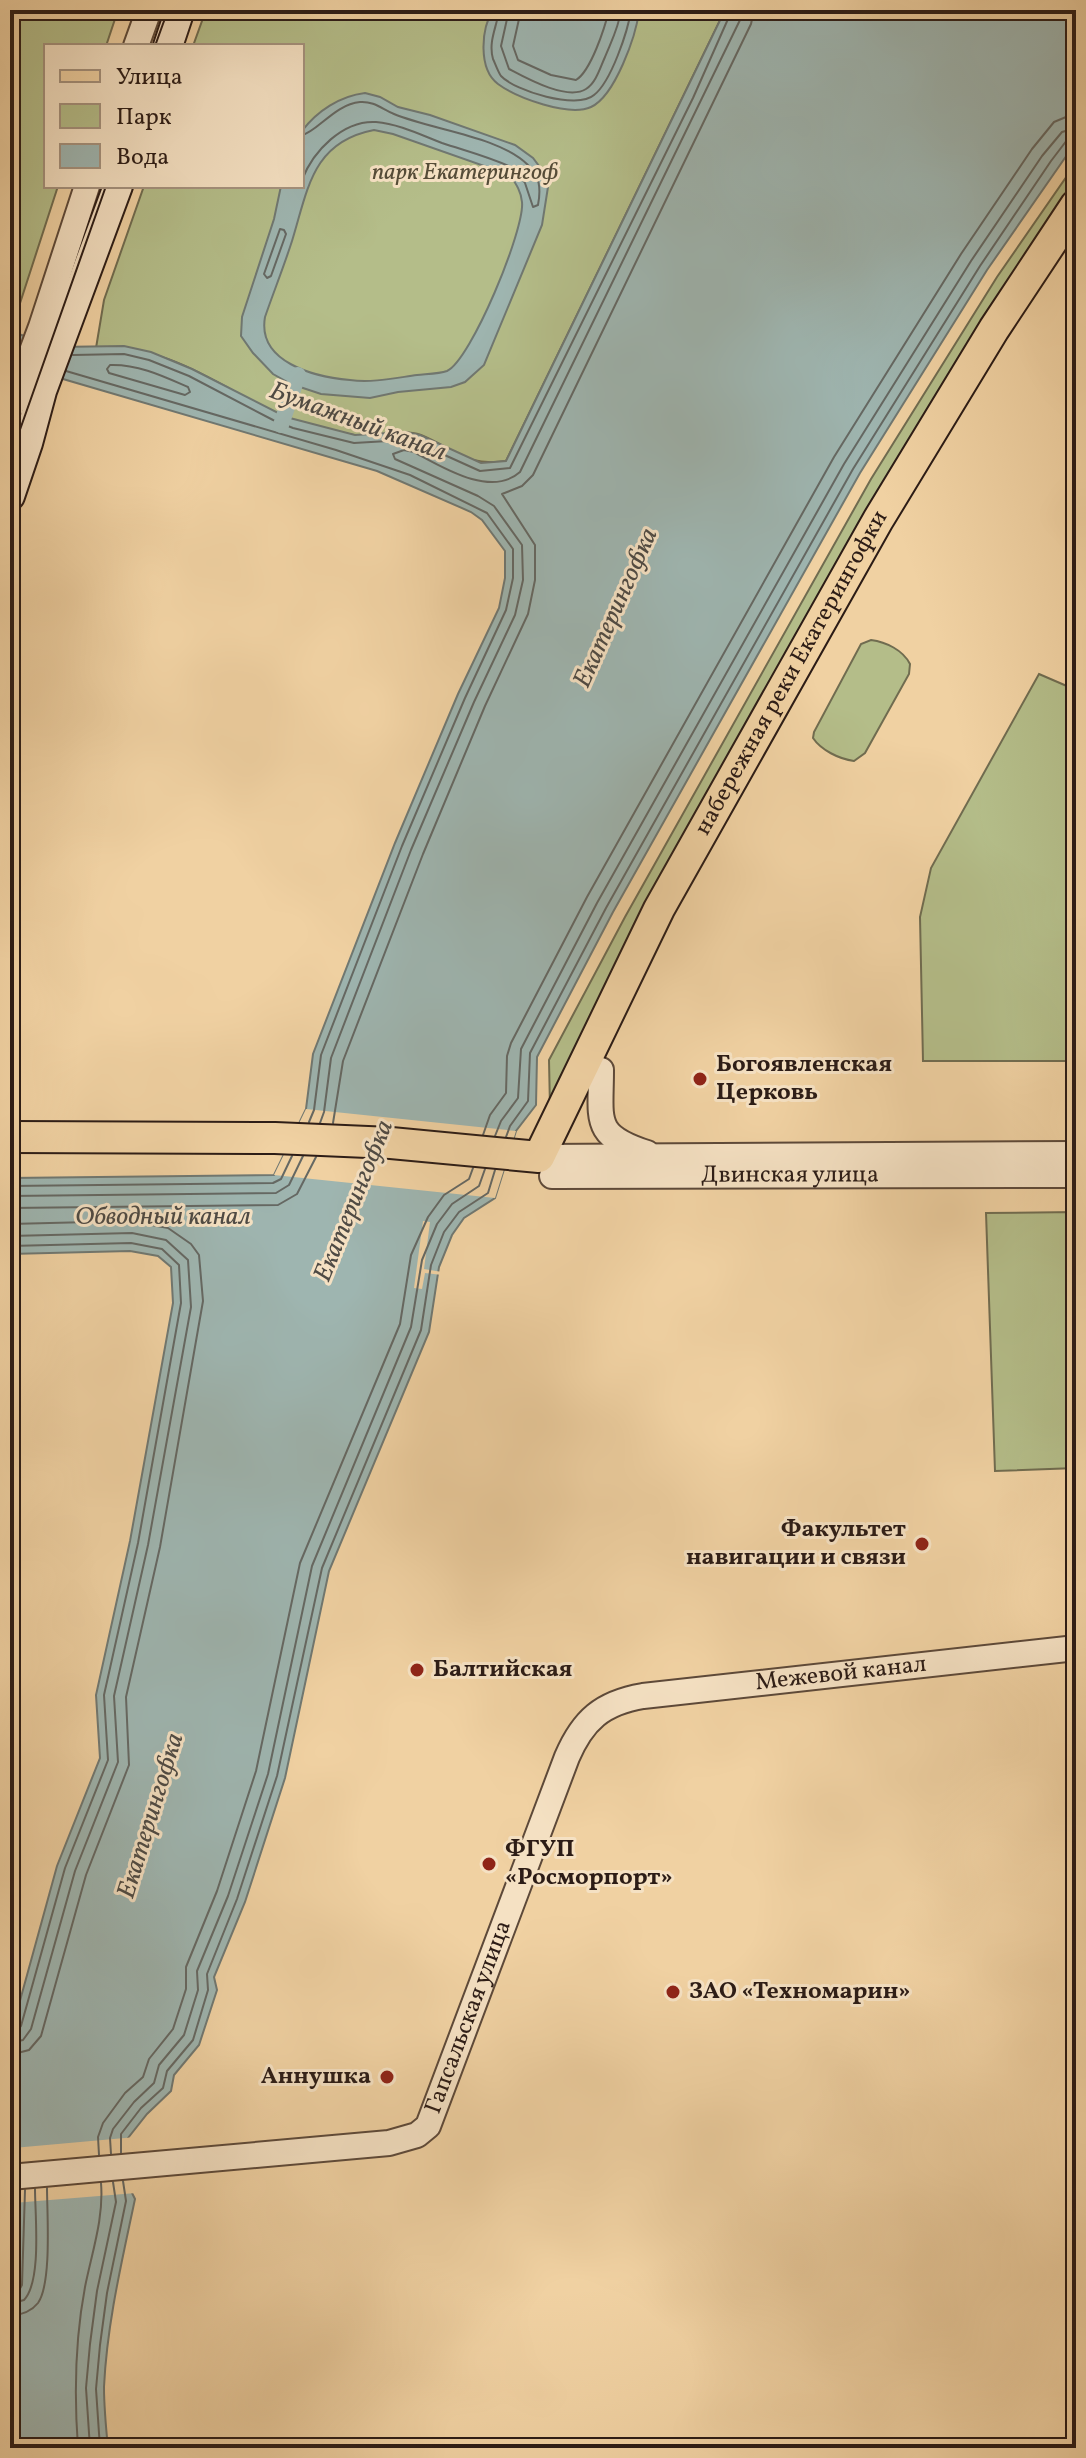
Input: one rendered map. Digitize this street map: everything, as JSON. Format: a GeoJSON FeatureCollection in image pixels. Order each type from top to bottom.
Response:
{"type":"FeatureCollection","features":[{"type":"Feature","properties":{"kind":"main road"},"geometry":{"type":"LineString","coordinates":[[169,44],[180,10]]}},
{"type":"Feature","properties":{"kind":"main road"},"geometry":{"type":"LineString","coordinates":[[10,496],[28,443],[31,387],[51,331],[88,272],[117,188]]}},
{"type":"Feature","properties":{"kind":"main road","name":"набережная реки Екатерингофки"},"geometry":{"type":"LineString","coordinates":[[534,1164],[659,909],[878,520],[994,329],[1076,205]]}},
{"type":"Feature","properties":{"kind":"main road","name":"набережная реки Екатерингофки"},"geometry":{"type":"LineString","coordinates":[[534,1164],[601,1070],[675,915],[892,528],[1076,235]]}},
{"type":"Feature","properties":{"kind":"main road"},"geometry":{"type":"LineString","coordinates":[[10,1137],[285,1146]]}},
{"type":"Feature","properties":{"kind":"main road"},"geometry":{"type":"LineString","coordinates":[[10,1154],[391,1143],[534,1164]]}},
{"type":"Feature","properties":{"kind":"street"},"geometry":{"type":"LineString","coordinates":[[137,44],[149,10]]}},
{"type":"Feature","properties":{"kind":"street"},"geometry":{"type":"LineString","coordinates":[[51,331],[87,188]]}},
{"type":"Feature","properties":{"kind":"street"},"geometry":{"type":"LineString","coordinates":[[10,410],[31,387]]}},
{"type":"Feature","properties":{"kind":"street"},"geometry":{"type":"LineString","coordinates":[[601,1070],[601,1117],[606,1132],[616,1141],[664,1158]]}},
{"type":"Feature","properties":{"kind":"street","name":"Двинская улица"},"geometry":{"type":"LineString","coordinates":[[534,1164],[664,1158],[1076,1154]]}},
{"type":"Feature","properties":{"kind":"street","name":"Двинская улица"},"geometry":{"type":"LineString","coordinates":[[534,1164],[1076,1175]]}},
{"type":"Feature","properties":{"kind":"street","name":"Межевой канал"},"geometry":{"type":"LineString","coordinates":[[605,1707],[643,1696],[1076,1648]]}},
{"type":"Feature","properties":{"kind":"street","name":"Гапсальская улица"},"geometry":{"type":"LineString","coordinates":[[10,2177],[389,2143],[417,2135],[428,2126],[567,1757],[585,1725],[605,1707]]}},
{"type":"Feature","properties":{"kind":"green space"},"geometry":{"type":"Polygon","coordinates":[[[10,10],[118,10],[107,44],[44,44],[44,188],[57,188],[11,331],[10,10]]]}},
{"type":"Feature","properties":{"kind":"green space","name":"парк Екатерингоф"},"geometry":{"type":"Polygon","coordinates":[[[206,10],[725,10],[506,461],[492,462],[461,456],[413,433],[362,436],[315,427],[277,414],[169,359],[122,348],[96,348],[104,300],[143,188],[304,188],[304,44],[194,44],[206,10]]]}},
{"type":"Feature","properties":{"kind":"green space"},"geometry":{"type":"Polygon","coordinates":[[[1076,163],[1076,190],[1028,257],[550,1108],[549,1060],[625,917],[871,479],[997,277],[1076,163]]]}},
{"type":"Feature","properties":{"kind":"green space"},"geometry":{"type":"Polygon","coordinates":[[[871,640],[899,651],[910,664],[909,674],[865,753],[854,761],[831,753],[813,738],[861,644],[871,640]]]}},
{"type":"Feature","properties":{"kind":"green space"},"geometry":{"type":"Polygon","coordinates":[[[1039,674],[1076,690],[1076,1061],[923,1061],[920,917],[931,868],[1039,674]]]}},
{"type":"Feature","properties":{"kind":"green space"},"geometry":{"type":"Polygon","coordinates":[[[1076,1212],[1076,1468],[995,1471],[986,1213],[1076,1212]]]}},
{"type":"Feature","properties":{"kind":"water"},"geometry":{"type":"Polygon","coordinates":[[[493,10],[639,11],[629,49],[608,91],[591,107],[570,110],[517,95],[492,77],[484,59],[484,38],[493,10]]]}},
{"type":"Feature","properties":{"kind":"water"},"geometry":{"type":"Polygon","coordinates":[[[725,10],[1076,10],[1076,142],[987,270],[860,473],[613,912],[537,1057],[536,1105],[516,1131],[495,1198],[464,1218],[452,1235],[439,1267],[429,1332],[329,1571],[285,1778],[245,1902],[214,1977],[217,1990],[199,2045],[174,2075],[171,2091],[128,2138],[135,2199],[108,2339],[104,2395],[108,2448],[10,2448],[10,2332],[17,2246],[17,2148],[15,2136],[10,2133],[10,2037],[57,1866],[100,1758],[96,1695],[130,1541],[173,1303],[171,1267],[158,1256],[130,1251],[10,1254],[10,1178],[274,1175],[306,1109],[313,1054],[395,843],[458,694],[499,608],[505,578],[505,551],[482,520],[471,512],[377,471],[63,379],[10,352],[10,331],[56,347],[124,346],[151,352],[192,369],[286,417],[355,435],[405,432],[420,435],[481,463],[506,461],[725,10]]]}},
{"type":"Feature","properties":{"kind":"water"},"geometry":{"type":"Polygon","coordinates":[[[365,93],[380,97],[398,107],[515,145],[533,158],[545,174],[548,187],[542,225],[484,365],[465,382],[451,387],[370,398],[321,394],[273,374],[241,336],[242,317],[274,219],[281,188],[304,188],[304,129],[315,117],[347,97],[365,93]],[[374,130],[337,145],[316,170],[309,186],[265,317],[265,333],[270,345],[279,356],[305,371],[336,378],[384,380],[447,371],[457,362],[482,320],[515,238],[522,202],[510,175],[374,130]]]}},
{"type":"Feature","properties":{"kind":"pier"},"geometry":{"type":"Polygon","coordinates":[[[306,1109],[516,1131],[495,1198],[274,1175],[306,1109]]]}},
{"type":"Feature","properties":{"kind":"pier"},"geometry":{"type":"Polygon","coordinates":[[[423,1221],[430,1222],[424,1269],[442,1272],[442,1275],[425,1273],[422,1289],[414,1288],[423,1221]]]}},
{"type":"Feature","properties":{"kind":"pier"},"geometry":{"type":"Polygon","coordinates":[[[136,2137],[132,2140],[136,2193],[13,2203],[13,2148],[136,2137]]]}},
{"type":"Feature","properties":{"kind":"waterway","name":"Бумажный канал"},"geometry":{"type":"LineString","coordinates":[[281,425],[298,375]]}},
{"type":"Feature","properties":{"kind":"tram line"},"geometry":{"type":"LineString","coordinates":[[156,44],[168,10]]}},
{"type":"Feature","properties":{"kind":"tram line"},"geometry":{"type":"LineString","coordinates":[[10,458],[105,188]]}},
{"type":"Feature","properties":{"kind":"place","name":"Богоявленская Церковь"},"geometry":{"type":"Point","coordinates":[700,1079]}},
{"type":"Feature","properties":{"kind":"place","name":"Факультет навигации и связи"},"geometry":{"type":"Point","coordinates":[922,1544]}},
{"type":"Feature","properties":{"kind":"place","name":"Балтийская"},"geometry":{"type":"Point","coordinates":[417,1670]}},
{"type":"Feature","properties":{"kind":"place","name":"ФГУП «Росморпорт»"},"geometry":{"type":"Point","coordinates":[489,1864]}},
{"type":"Feature","properties":{"kind":"place","name":"ЗАО «Техномарин»"},"geometry":{"type":"Point","coordinates":[673,1992]}},
{"type":"Feature","properties":{"kind":"place","name":"Аннушка"},"geometry":{"type":"Point","coordinates":[387,2077]}},
{"type":"Feature","properties":{"kind":"water label","name":"Екатерингофка"},"geometry":{"type":"Point","coordinates":[616,608]}},
{"type":"Feature","properties":{"kind":"water label","name":"Екатерингофка"},"geometry":{"type":"Point","coordinates":[354,1201]}},
{"type":"Feature","properties":{"kind":"water label","name":"Обводный канал"},"geometry":{"type":"Point","coordinates":[163,1217]}},
{"type":"Feature","properties":{"kind":"water label","name":"Екатерингофка"},"geometry":{"type":"Point","coordinates":[151,1816]}}]}
